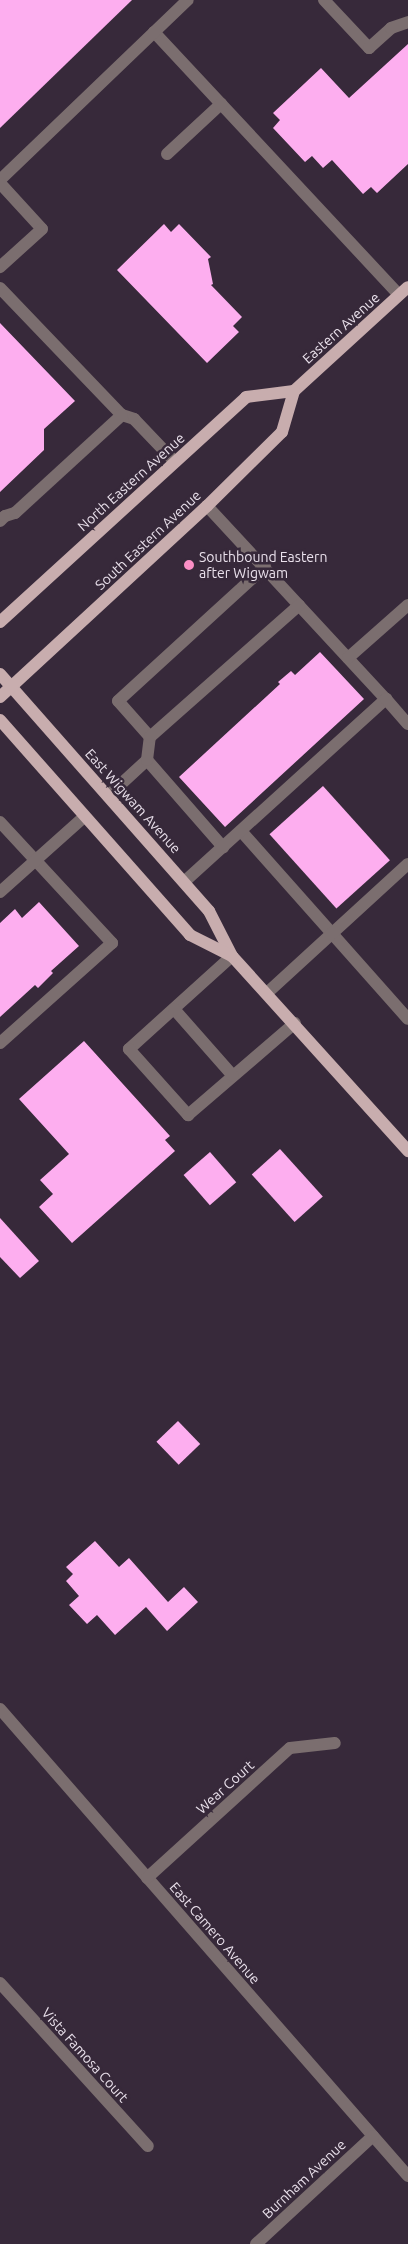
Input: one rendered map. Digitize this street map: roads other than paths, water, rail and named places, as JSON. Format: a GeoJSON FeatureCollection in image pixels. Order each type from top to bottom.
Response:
{"type":"FeatureCollection","features":[{"type":"Feature","properties":{"kind":"main road","name":"Eastern Avenue"},"geometry":{"type":"LineString","coordinates":[[294,391],[404,291]]}},
{"type":"Feature","properties":{"kind":"main road","name":"North Eastern Avenue"},"geometry":{"type":"LineString","coordinates":[[0,622],[246,397],[294,391]]}},
{"type":"Feature","properties":{"kind":"main road","name":"South Eastern Avenue"},"geometry":{"type":"LineString","coordinates":[[0,697],[207,506],[282,432],[294,391]]}},
{"type":"Feature","properties":{"kind":"main road","name":"East Wigwam Avenue"},"geometry":{"type":"LineString","coordinates":[[0,674],[209,911],[232,956],[295,1023],[408,1151]]}},
{"type":"Feature","properties":{"kind":"main road","name":"East Wigwam Avenue"},"geometry":{"type":"LineString","coordinates":[[0,720],[190,935],[232,956]]}},
{"type":"Feature","properties":{"kind":"street"},"geometry":{"type":"LineString","coordinates":[[0,266],[42,229],[0,182],[188,0]]}},
{"type":"Feature","properties":{"kind":"street"},"geometry":{"type":"LineString","coordinates":[[324,0],[369,48],[391,28],[408,22]]}},
{"type":"Feature","properties":{"kind":"street"},"geometry":{"type":"LineString","coordinates":[[154,32],[221,104],[404,291]]}},
{"type":"Feature","properties":{"kind":"street"},"geometry":{"type":"LineString","coordinates":[[167,154],[221,104]]}},
{"type":"Feature","properties":{"kind":"street"},"geometry":{"type":"LineString","coordinates":[[0,288],[122,414],[134,419],[175,462]]}},
{"type":"Feature","properties":{"kind":"street"},"geometry":{"type":"LineString","coordinates":[[0,521],[5,516],[15,513],[122,414]]}},
{"type":"Feature","properties":{"kind":"street"},"geometry":{"type":"LineString","coordinates":[[207,506],[408,724]]}},
{"type":"Feature","properties":{"kind":"street"},"geometry":{"type":"LineString","coordinates":[[150,737],[118,701],[265,568]]}},
{"type":"Feature","properties":{"kind":"street"},"geometry":{"type":"LineString","coordinates":[[108,796],[147,760],[150,737],[299,604]]}},
{"type":"Feature","properties":{"kind":"street"},"geometry":{"type":"LineString","coordinates":[[348,658],[408,605]]}},
{"type":"Feature","properties":{"kind":"street"},"geometry":{"type":"LineString","coordinates":[[184,882],[386,699]]}},
{"type":"Feature","properties":{"kind":"street"},"geometry":{"type":"LineString","coordinates":[[147,760],[223,847]]}},
{"type":"Feature","properties":{"kind":"street"},"geometry":{"type":"LineString","coordinates":[[0,892],[84,817]]}},
{"type":"Feature","properties":{"kind":"street"},"geometry":{"type":"LineString","coordinates":[[0,822],[112,943],[0,1043]]}},
{"type":"Feature","properties":{"kind":"street"},"geometry":{"type":"LineString","coordinates":[[241,831],[408,1019]]}},
{"type":"Feature","properties":{"kind":"street"},"geometry":{"type":"LineString","coordinates":[[267,993],[408,864]]}},
{"type":"Feature","properties":{"kind":"street"},"geometry":{"type":"LineString","coordinates":[[232,956],[130,1048],[188,1115],[295,1023]]}},
{"type":"Feature","properties":{"kind":"street"},"geometry":{"type":"LineString","coordinates":[[174,1009],[233,1076]]}},
{"type":"Feature","properties":{"kind":"street","name":"East Camero Avenue"},"geometry":{"type":"LineString","coordinates":[[0,1708],[408,2176]]}},
{"type":"Feature","properties":{"kind":"street","name":"Wear Court"},"geometry":{"type":"LineString","coordinates":[[147,1878],[290,1748],[335,1743]]}},
{"type":"Feature","properties":{"kind":"street","name":"Vista Famosa Court"},"geometry":{"type":"LineString","coordinates":[[0,1984],[148,2146]]}},
{"type":"Feature","properties":{"kind":"street","name":"Burnham Avenue"},"geometry":{"type":"LineString","coordinates":[[256,2244],[373,2136]]}},
{"type":"Feature","properties":{"kind":"place","name":"Southbound Eastern after Wigwam"},"geometry":{"type":"Point","coordinates":[189,565]}}]}
